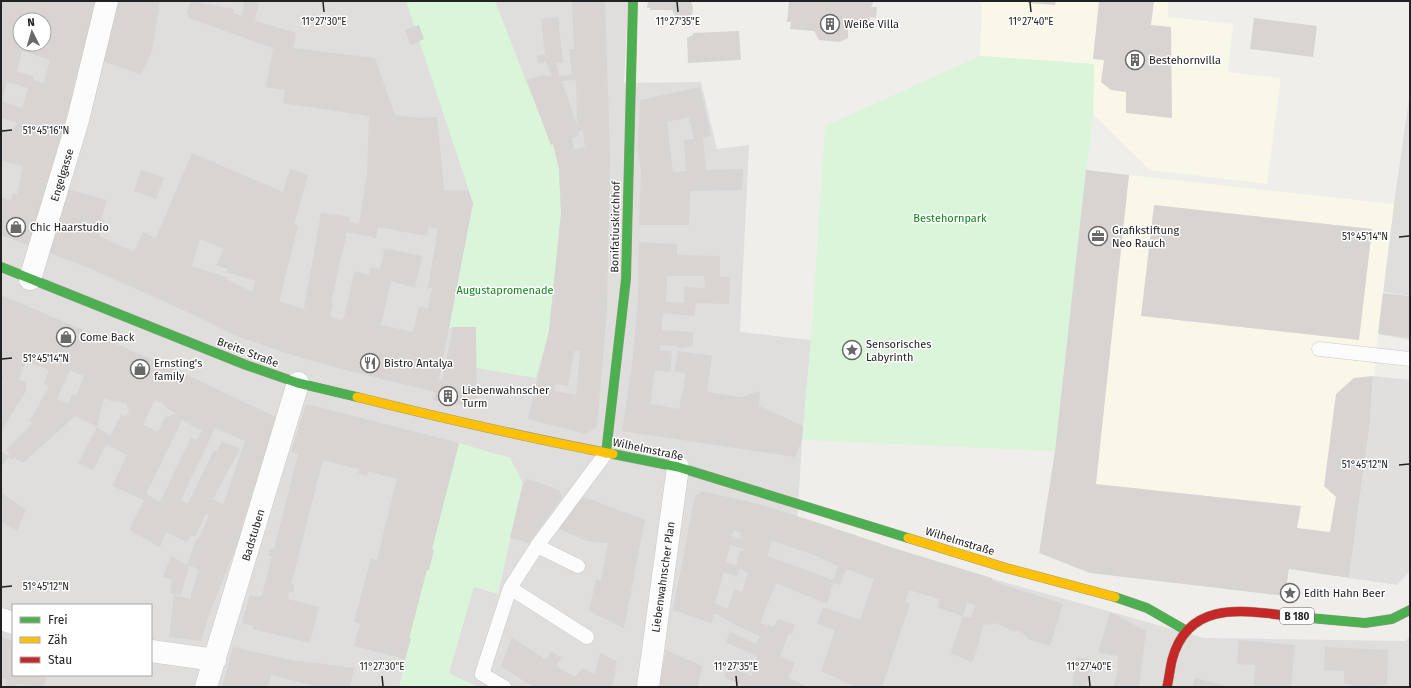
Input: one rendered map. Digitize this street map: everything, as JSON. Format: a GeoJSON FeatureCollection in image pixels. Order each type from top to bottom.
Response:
{"type":"FeatureCollection","features":[{"type":"Feature","properties":{"kind":"street","name":"Engelgasse"},"geometry":{"type":"LineString","coordinates":[[30,278],[78,120],[106,1]]}},
{"type":"Feature","properties":{"kind":"street","name":"Bonifatiuskirchhof"},"geometry":{"type":"LineString","coordinates":[[606,453],[626,279],[633,1]]}},
{"type":"Feature","properties":{"kind":"street","name":"Breite Straße"},"geometry":{"type":"LineString","coordinates":[[1,267],[246,365],[298,383],[496,431]]}},
{"type":"Feature","properties":{"kind":"street","name":"Badstuben"},"geometry":{"type":"LineString","coordinates":[[206,687],[298,383]]}},
{"type":"Feature","properties":{"kind":"street","name":"Wilhelmstraße"},"geometry":{"type":"LineString","coordinates":[[496,431],[584,450],[678,467],[1006,568],[1118,598],[1147,608],[1187,631]]}},
{"type":"Feature","properties":{"kind":"street","name":"Liebenwahnscher Plan"},"geometry":{"type":"LineString","coordinates":[[648,687],[678,467]]}},
{"type":"Feature","properties":{"kind":"street","name":"B 180"},"geometry":{"type":"LineString","coordinates":[[1167,687],[1172,659],[1187,631],[1199,619],[1211,614],[1225,611],[1365,623],[1392,619],[1410,610]]}},
{"type":"Feature","properties":{"kind":"street"},"geometry":{"type":"LineString","coordinates":[[1,619],[12,623]]}},
{"type":"Feature","properties":{"kind":"street"},"geometry":{"type":"LineString","coordinates":[[152,651],[215,660]]}},
{"type":"Feature","properties":{"kind":"lane"},"geometry":{"type":"LineString","coordinates":[[1319,349],[1410,359]]}},
{"type":"Feature","properties":{"kind":"lane"},"geometry":{"type":"LineString","coordinates":[[504,687],[482,674],[510,588],[537,546],[606,453]]}},
{"type":"Feature","properties":{"kind":"lane"},"geometry":{"type":"LineString","coordinates":[[537,546],[578,566]]}},
{"type":"Feature","properties":{"kind":"lane"},"geometry":{"type":"LineString","coordinates":[[510,588],[587,637]]}},
{"type":"Feature","properties":{"kind":"shaded area"},"geometry":{"type":"Polygon","coordinates":[[[1,1],[628,1],[624,83],[701,82],[717,149],[749,145],[740,332],[811,340],[802,440],[797,524],[1204,638],[1405,641],[1410,637],[1410,687],[1,687],[1,1]]]}},
{"type":"Feature","properties":{"kind":"shaded area"},"geometry":{"type":"Polygon","coordinates":[[[982,1],[1168,1],[1168,17],[1233,24],[1228,72],[1281,78],[1267,184],[1150,170],[1093,114],[1094,64],[980,56],[982,1]]]}},
{"type":"Feature","properties":{"kind":"shaded area"},"geometry":{"type":"Polygon","coordinates":[[[1410,92],[1410,340],[1378,334],[1410,92]]]}},
{"type":"Feature","properties":{"kind":"shaded area"},"geometry":{"type":"Polygon","coordinates":[[[1129,175],[1394,204],[1383,292],[1410,296],[1410,338],[1378,334],[1370,422],[1349,578],[1290,569],[1285,596],[1090,573],[1039,553],[1055,451],[1129,175]]]}},
{"type":"Feature","properties":{"kind":"shaded area"},"geometry":{"type":"Polygon","coordinates":[[[1373,376],[1410,380],[1410,571],[1397,585],[1349,578],[1370,422],[1373,376]]]}},
{"type":"Feature","properties":{"kind":"green space","name":"Augustapromenade"},"geometry":{"type":"Polygon","coordinates":[[[406,1],[495,1],[551,145],[553,144],[559,169],[561,213],[549,331],[536,378],[476,368],[453,327],[449,328],[473,203],[406,1]]]}},
{"type":"Feature","properties":{"kind":"green space","name":"Bestehornpark"},"geometry":{"type":"Polygon","coordinates":[[[980,56],[1094,64],[1093,114],[1055,451],[802,440],[811,340],[825,126],[980,56]]]}},
{"type":"Feature","properties":{"kind":"green space"},"geometry":{"type":"Polygon","coordinates":[[[459,443],[510,458],[523,483],[498,594],[474,587],[449,673],[478,687],[399,687],[409,638],[459,443]]]}},
{"type":"Feature","properties":{"kind":"building"},"geometry":{"type":"Polygon","coordinates":[[[1,1],[96,1],[43,207],[30,246],[1,235],[1,197],[11,201],[13,193],[17,194],[23,166],[1,161],[1,129],[10,132],[18,123],[1,118],[1,1]],[[7,82],[2,101],[22,108],[28,88],[7,82]]]}},
{"type":"Feature","properties":{"kind":"building"},"geometry":{"type":"Polygon","coordinates":[[[117,1],[160,1],[152,51],[141,75],[104,61],[117,1]]]}},
{"type":"Feature","properties":{"kind":"building"},"geometry":{"type":"Polygon","coordinates":[[[191,1],[234,9],[233,13],[242,16],[244,1],[259,1],[255,21],[296,33],[293,48],[375,58],[395,115],[419,118],[437,117],[444,190],[468,190],[473,203],[439,379],[442,380],[453,327],[476,327],[477,404],[473,407],[433,400],[436,392],[349,371],[292,355],[239,337],[179,308],[89,268],[47,252],[66,189],[107,200],[101,219],[105,220],[99,236],[134,252],[143,232],[156,238],[192,153],[283,192],[290,169],[308,175],[294,224],[298,226],[279,301],[304,309],[321,213],[350,217],[349,222],[359,224],[367,175],[369,116],[283,103],[285,90],[266,87],[273,48],[189,18],[187,12],[191,1]],[[378,227],[376,238],[347,232],[331,303],[333,304],[330,317],[343,321],[355,271],[369,275],[371,267],[380,269],[385,248],[422,256],[415,288],[391,281],[381,325],[413,332],[419,306],[428,309],[432,288],[428,288],[438,229],[429,227],[427,236],[378,227]],[[200,239],[192,266],[226,277],[225,278],[252,292],[256,281],[226,272],[228,269],[216,265],[224,249],[200,239]]]}},
{"type":"Feature","properties":{"kind":"building"},"geometry":{"type":"Polygon","coordinates":[[[572,1],[605,1],[610,158],[607,309],[597,427],[586,434],[528,419],[549,331],[561,213],[559,169],[553,144],[551,145],[527,80],[542,75],[552,76],[546,62],[539,63],[537,56],[545,55],[541,19],[558,17],[563,63],[556,63],[559,76],[572,75],[569,49],[574,49],[572,1]],[[576,80],[562,81],[577,125],[576,80]],[[583,130],[578,131],[580,135],[572,138],[574,150],[585,147],[583,130]],[[574,351],[568,386],[555,384],[554,391],[576,395],[580,351],[574,351]]]}},
{"type":"Feature","properties":{"kind":"building"},"geometry":{"type":"Polygon","coordinates":[[[648,1],[691,1],[693,8],[692,15],[688,19],[680,20],[676,18],[672,10],[650,10],[650,8],[647,8],[648,1]]]}},
{"type":"Feature","properties":{"kind":"building","name":"Weiße Villa"},"geometry":{"type":"Polygon","coordinates":[[[789,1],[874,1],[871,7],[877,7],[876,18],[870,17],[869,29],[848,27],[848,38],[840,42],[819,40],[814,31],[790,29],[791,22],[787,22],[789,1]]]}},
{"type":"Feature","properties":{"kind":"building"},"geometry":{"type":"Polygon","coordinates":[[[1028,1],[1056,1],[1055,5],[1028,3],[1028,1]]]}},
{"type":"Feature","properties":{"kind":"building","name":"Bestehornvilla"},"geometry":{"type":"Polygon","coordinates":[[[1099,1],[1154,1],[1151,25],[1171,27],[1172,118],[1126,113],[1126,92],[1111,90],[1101,82],[1104,60],[1093,59],[1099,1]]]}},
{"type":"Feature","properties":{"kind":"building"},"geometry":{"type":"Polygon","coordinates":[[[1254,18],[1317,26],[1313,57],[1250,49],[1254,18]]]}},
{"type":"Feature","properties":{"kind":"building"},"geometry":{"type":"Polygon","coordinates":[[[419,25],[424,39],[411,45],[405,30],[419,25]]]}},
{"type":"Feature","properties":{"kind":"building"},"geometry":{"type":"Polygon","coordinates":[[[739,31],[741,60],[688,63],[687,38],[693,35],[693,33],[739,31]]]}},
{"type":"Feature","properties":{"kind":"building"},"geometry":{"type":"Polygon","coordinates":[[[700,87],[711,136],[703,138],[706,170],[743,169],[742,190],[690,191],[689,225],[639,225],[641,172],[638,148],[640,100],[700,87]],[[689,117],[667,122],[673,172],[686,171],[684,140],[694,139],[689,117]]]}},
{"type":"Feature","properties":{"kind":"building"},"geometry":{"type":"Polygon","coordinates":[[[141,170],[164,178],[156,199],[134,191],[141,170]]]}},
{"type":"Feature","properties":{"kind":"building"},"geometry":{"type":"Polygon","coordinates":[[[1086,170],[1129,175],[1096,484],[1301,506],[1297,528],[1330,532],[1336,497],[1324,486],[1336,394],[1354,378],[1373,376],[1370,422],[1349,578],[1289,569],[1285,596],[1090,573],[1039,553],[1055,451],[1086,170]]]}},
{"type":"Feature","properties":{"kind":"building"},"geometry":{"type":"Polygon","coordinates":[[[1154,205],[1372,229],[1359,340],[1141,316],[1154,205]]]}},
{"type":"Feature","properties":{"kind":"building"},"geometry":{"type":"Polygon","coordinates":[[[639,242],[677,244],[677,255],[720,256],[720,277],[730,277],[729,304],[696,303],[694,316],[663,313],[661,330],[694,332],[692,347],[677,348],[677,346],[660,345],[660,350],[672,352],[670,372],[655,370],[650,404],[679,409],[686,374],[674,371],[678,351],[712,356],[707,392],[742,397],[760,391],[759,406],[803,426],[802,440],[795,457],[622,431],[632,365],[638,301],[639,242]],[[667,276],[666,302],[684,303],[684,287],[705,288],[704,276],[667,276]]]}},
{"type":"Feature","properties":{"kind":"building"},"geometry":{"type":"Polygon","coordinates":[[[1383,293],[1410,296],[1410,338],[1378,334],[1383,293]]]}},
{"type":"Feature","properties":{"kind":"building"},"geometry":{"type":"Polygon","coordinates":[[[1,295],[170,367],[280,419],[241,527],[244,528],[210,612],[201,641],[169,637],[174,595],[191,599],[191,594],[199,570],[189,565],[181,595],[170,593],[172,580],[163,577],[171,556],[187,565],[197,538],[199,538],[209,515],[206,514],[195,537],[191,535],[187,542],[166,532],[160,547],[129,530],[144,500],[112,486],[127,455],[106,444],[93,470],[78,463],[97,427],[75,416],[23,463],[14,457],[12,460],[8,457],[1,468],[1,451],[8,456],[10,453],[6,450],[30,426],[32,422],[30,421],[49,386],[44,384],[49,370],[26,361],[19,380],[26,382],[26,391],[1,432],[1,389],[4,382],[1,381],[1,295]],[[70,370],[57,399],[68,403],[72,394],[76,396],[84,376],[70,370]],[[104,398],[97,427],[110,436],[121,415],[126,417],[129,411],[126,404],[118,401],[114,402],[104,398]],[[155,399],[143,425],[158,432],[165,417],[175,414],[175,412],[167,409],[165,405],[155,399]],[[182,420],[146,494],[160,502],[191,438],[196,440],[202,431],[182,420]],[[215,428],[181,500],[188,504],[214,450],[217,451],[222,441],[240,449],[213,499],[223,505],[245,441],[215,428]]]}},
{"type":"Feature","properties":{"kind":"building"},"geometry":{"type":"Polygon","coordinates":[[[306,404],[459,443],[432,549],[434,550],[429,570],[427,570],[405,659],[354,646],[360,624],[354,622],[371,558],[377,560],[397,479],[368,471],[367,476],[358,473],[359,469],[323,460],[291,584],[294,584],[294,592],[289,592],[288,599],[319,607],[310,643],[253,629],[253,626],[242,623],[250,595],[261,597],[263,592],[272,556],[269,556],[269,549],[274,549],[298,454],[291,452],[306,404]]]}},
{"type":"Feature","properties":{"kind":"building"},"geometry":{"type":"Polygon","coordinates":[[[528,479],[559,490],[562,497],[529,543],[510,538],[523,483],[528,479]]]}},
{"type":"Feature","properties":{"kind":"building"},"geometry":{"type":"Polygon","coordinates":[[[702,491],[762,505],[992,578],[992,581],[1063,604],[1050,646],[1028,639],[1023,633],[1017,630],[1016,632],[995,623],[989,625],[984,623],[974,659],[971,662],[951,653],[963,616],[938,608],[940,599],[909,590],[905,602],[910,604],[882,687],[856,687],[821,671],[835,631],[817,623],[823,607],[860,620],[874,579],[846,569],[840,585],[833,583],[827,604],[776,583],[760,623],[774,627],[778,619],[795,625],[792,634],[789,633],[780,656],[795,663],[788,678],[808,687],[745,687],[724,677],[729,666],[751,676],[758,657],[726,642],[730,632],[756,644],[760,636],[737,626],[715,613],[711,623],[673,610],[695,496],[702,491]],[[734,530],[732,536],[740,539],[741,533],[734,530]],[[772,541],[767,556],[833,580],[838,566],[812,554],[772,541]],[[730,545],[726,562],[736,566],[740,551],[747,550],[730,545]],[[740,568],[737,577],[724,572],[715,603],[727,609],[735,589],[742,592],[748,573],[740,568]],[[967,602],[963,616],[971,618],[975,605],[967,602]]]}},
{"type":"Feature","properties":{"kind":"building"},"geometry":{"type":"Polygon","coordinates":[[[1,493],[26,510],[17,531],[1,522],[1,493]]]}},
{"type":"Feature","properties":{"kind":"building"},"geometry":{"type":"Polygon","coordinates":[[[584,497],[645,520],[624,628],[589,611],[596,579],[601,581],[608,543],[587,541],[557,528],[580,499],[584,497]]]}},
{"type":"Feature","properties":{"kind":"building"},"geometry":{"type":"Polygon","coordinates":[[[1110,612],[1146,631],[1139,687],[1113,687],[1117,675],[1118,656],[1100,653],[1099,650],[1110,612]]]}},
{"type":"Feature","properties":{"kind":"building"},"geometry":{"type":"Polygon","coordinates":[[[1,637],[12,641],[12,676],[47,676],[44,687],[17,684],[16,687],[5,687],[7,680],[1,678],[1,637]]]}},
{"type":"Feature","properties":{"kind":"building"},"geometry":{"type":"Polygon","coordinates":[[[512,637],[546,660],[551,651],[562,658],[556,666],[575,677],[583,668],[595,674],[600,653],[617,662],[612,687],[533,687],[501,666],[512,637]]]}},
{"type":"Feature","properties":{"kind":"building"},"geometry":{"type":"Polygon","coordinates":[[[1239,640],[1295,645],[1291,687],[1254,687],[1255,665],[1237,664],[1239,640]]]}},
{"type":"Feature","properties":{"kind":"building"},"geometry":{"type":"Polygon","coordinates":[[[233,647],[291,660],[354,668],[350,687],[319,687],[271,675],[268,687],[222,687],[233,647]]]}},
{"type":"Feature","properties":{"kind":"building"},"geometry":{"type":"Polygon","coordinates":[[[1325,647],[1388,650],[1387,685],[1351,687],[1351,684],[1344,684],[1344,671],[1324,670],[1325,647]]]}},
{"type":"Feature","properties":{"kind":"building"},"geometry":{"type":"Polygon","coordinates":[[[666,650],[702,666],[698,687],[658,687],[666,650]]]}},
{"type":"Feature","properties":{"kind":"building"},"geometry":{"type":"Polygon","coordinates":[[[1077,657],[1092,660],[1086,687],[1072,687],[1077,657]]]}},
{"type":"Feature","properties":{"kind":"building"},"geometry":{"type":"Polygon","coordinates":[[[1195,678],[1227,686],[1227,687],[1192,687],[1195,678]]]}},
{"type":"Feature","properties":{"kind":"traffic: fast"},"geometry":{"type":"LineString","coordinates":[[606,453],[626,279],[633,1]]}},
{"type":"Feature","properties":{"kind":"traffic: fast"},"geometry":{"type":"LineString","coordinates":[[1,267],[246,365],[298,383],[357,397]]}},
{"type":"Feature","properties":{"kind":"traffic: fast"},"geometry":{"type":"LineString","coordinates":[[613,454],[678,467],[908,538]]}},
{"type":"Feature","properties":{"kind":"traffic: fast"},"geometry":{"type":"LineString","coordinates":[[1115,597],[1147,608],[1187,631]]}},
{"type":"Feature","properties":{"kind":"traffic: fast"},"geometry":{"type":"LineString","coordinates":[[1299,617],[1365,623],[1392,619],[1410,610]]}},
{"type":"Feature","properties":{"kind":"traffic: slow"},"geometry":{"type":"LineString","coordinates":[[357,397],[421,413],[613,454]]}},
{"type":"Feature","properties":{"kind":"traffic: slow"},"geometry":{"type":"LineString","coordinates":[[908,538],[1006,568],[1115,597]]}},
{"type":"Feature","properties":{"kind":"traffic: jam"},"geometry":{"type":"LineString","coordinates":[[1167,687],[1172,660],[1180,640],[1192,626],[1207,617],[1224,613],[1242,612],[1299,617]]}},
{"type":"Feature","properties":{"kind":"place","name":"Weiße Villa"},"geometry":{"type":"Point","coordinates":[830,24]}},
{"type":"Feature","properties":{"kind":"place","name":"Bestehornvilla"},"geometry":{"type":"Point","coordinates":[1135,60]}},
{"type":"Feature","properties":{"kind":"place","name":"Chic Haarstudio"},"geometry":{"type":"Point","coordinates":[16,227]}},
{"type":"Feature","properties":{"kind":"place","name":"Grafikstiftung Neo Rauch"},"geometry":{"type":"Point","coordinates":[1098,236]}},
{"type":"Feature","properties":{"kind":"place","name":"Come Back"},"geometry":{"type":"Point","coordinates":[66,337]}},
{"type":"Feature","properties":{"kind":"place","name":"Sensorisches Labyrinth"},"geometry":{"type":"Point","coordinates":[852,350]}},
{"type":"Feature","properties":{"kind":"place","name":"Bistro Antalya"},"geometry":{"type":"Point","coordinates":[370,363]}},
{"type":"Feature","properties":{"kind":"place","name":"Ernsting's family"},"geometry":{"type":"Point","coordinates":[140,369]}},
{"type":"Feature","properties":{"kind":"place","name":"Liebenwahnscher Turm"},"geometry":{"type":"Point","coordinates":[448,396]}},
{"type":"Feature","properties":{"kind":"place","name":"Edith Hahn Beer"},"geometry":{"type":"Point","coordinates":[1290,593]}}]}
